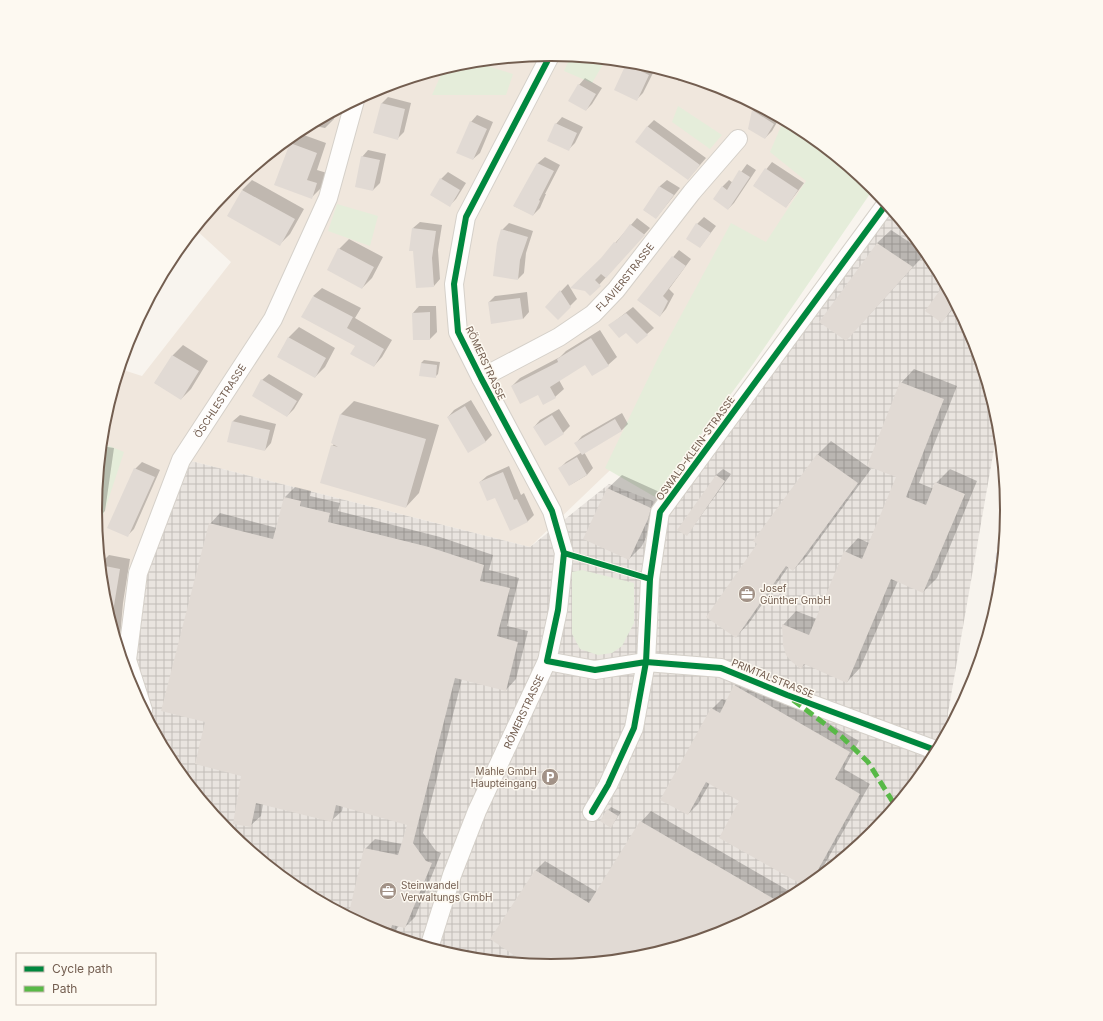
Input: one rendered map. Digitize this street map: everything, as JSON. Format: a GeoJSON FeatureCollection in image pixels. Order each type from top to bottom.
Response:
{"type":"FeatureCollection","features":[{"type":"Feature","properties":{"kind":"street","name":"RÖMERSTRASSE"},"geometry":{"type":"LineString","coordinates":[[430,944],[452,875],[477,811],[547,661],[558,610],[564,553],[552,510],[458,332],[454,284],[466,217],[547,61]]}},
{"type":"Feature","properties":{"kind":"street","name":"ÖSCHLESTRASSE"},"geometry":{"type":"LineString","coordinates":[[127,658],[138,573],[181,460],[274,319],[328,198],[353,107]]}},
{"type":"Feature","properties":{"kind":"street","name":"FLAVIERSTRASSE"},"geometry":{"type":"LineString","coordinates":[[481,378],[559,337],[593,314],[616,290],[692,192],[738,139]]}},
{"type":"Feature","properties":{"kind":"street","name":"OSWALD-KLEIN-STRASSE"},"geometry":{"type":"LineString","coordinates":[[592,812],[608,785],[634,728],[646,662],[650,579],[660,512],[883,208]]}},
{"type":"Feature","properties":{"kind":"street","name":"PRIMTALSTRASSE"},"geometry":{"type":"LineString","coordinates":[[547,661],[595,670],[646,662],[721,668],[787,695],[932,749]]}},
{"type":"Feature","properties":{"kind":"shaded area"},"geometry":{"type":"Polygon","coordinates":[[[552,61],[610,65],[668,76],[724,95],[750,107],[776,121],[825,154],[629,452],[530,547],[191,461],[128,571],[122,643],[117,627],[106,569],[102,510],[106,452],[117,394],[125,370],[142,376],[231,262],[199,232],[234,193],[278,154],[327,121],[379,95],[435,76],[464,70],[522,62],[552,61]]]}},
{"type":"Feature","properties":{"kind":"shaded area"},"geometry":{"type":"Polygon","coordinates":[[[877,201],[908,237],[925,261],[955,312],[967,338],[986,394],[995,442],[948,723],[925,760],[908,784],[889,807],[848,848],[825,867],[776,900],[724,926],[668,945],[639,951],[581,959],[552,960],[522,959],[464,951],[435,945],[379,926],[327,900],[278,867],[255,848],[214,807],[195,784],[162,735],[153,718],[133,661],[144,580],[191,461],[530,547],[609,484],[658,503],[877,201]]]}},
{"type":"Feature","properties":{"kind":"green space"},"geometry":{"type":"Polygon","coordinates":[[[568,62],[603,64],[592,83],[564,71],[568,62]]]}},
{"type":"Feature","properties":{"kind":"green space"},"geometry":{"type":"Polygon","coordinates":[[[487,66],[513,74],[506,95],[432,95],[441,75],[487,66]]]}},
{"type":"Feature","properties":{"kind":"green space"},"geometry":{"type":"Polygon","coordinates":[[[678,106],[722,135],[710,149],[672,122],[678,106]]]}},
{"type":"Feature","properties":{"kind":"green space"},"geometry":{"type":"Polygon","coordinates":[[[782,125],[825,154],[870,194],[753,364],[655,497],[605,468],[659,356],[731,223],[766,242],[806,181],[770,152],[782,125]]]}},
{"type":"Feature","properties":{"kind":"green space"},"geometry":{"type":"Polygon","coordinates":[[[337,204],[378,216],[370,246],[328,231],[337,204]]]}},
{"type":"Feature","properties":{"kind":"green space"},"geometry":{"type":"Polygon","coordinates":[[[107,445],[124,452],[102,518],[103,481],[107,445]]]}},
{"type":"Feature","properties":{"kind":"green space"},"geometry":{"type":"Polygon","coordinates":[[[582,570],[634,583],[634,623],[622,646],[612,653],[598,655],[580,649],[572,634],[572,572],[582,570]]]}},
{"type":"Feature","properties":{"kind":"building"},"geometry":{"type":"Polygon","coordinates":[[[624,67],[638,70],[649,75],[637,101],[614,90],[624,67]]]}},
{"type":"Feature","properties":{"kind":"building"},"geometry":{"type":"Polygon","coordinates":[[[578,84],[596,94],[586,111],[568,101],[578,84]]]}},
{"type":"Feature","properties":{"kind":"building"},"geometry":{"type":"Polygon","coordinates":[[[381,103],[405,109],[398,140],[373,133],[381,103]]]}},
{"type":"Feature","properties":{"kind":"building"},"geometry":{"type":"Polygon","coordinates":[[[752,110],[774,124],[765,139],[748,129],[752,110]]]}},
{"type":"Feature","properties":{"kind":"building"},"geometry":{"type":"Polygon","coordinates":[[[470,121],[487,129],[473,160],[456,153],[470,121]]]}},
{"type":"Feature","properties":{"kind":"building"},"geometry":{"type":"Polygon","coordinates":[[[555,123],[577,133],[569,151],[547,141],[555,123]]]}},
{"type":"Feature","properties":{"kind":"building"},"geometry":{"type":"Polygon","coordinates":[[[647,126],[700,165],[688,180],[635,142],[647,126]]]}},
{"type":"Feature","properties":{"kind":"building"},"geometry":{"type":"Polygon","coordinates":[[[292,144],[317,153],[307,180],[317,183],[312,199],[274,185],[289,146],[292,144]]]}},
{"type":"Feature","properties":{"kind":"building"},"geometry":{"type":"Polygon","coordinates":[[[361,156],[380,160],[373,191],[355,187],[361,156]]]}},
{"type":"Feature","properties":{"kind":"building"},"geometry":{"type":"Polygon","coordinates":[[[537,163],[554,171],[539,200],[540,201],[533,216],[513,206],[537,163]]]}},
{"type":"Feature","properties":{"kind":"building"},"geometry":{"type":"Polygon","coordinates":[[[765,168],[798,190],[786,208],[753,186],[765,168]]]}},
{"type":"Feature","properties":{"kind":"building"},"geometry":{"type":"Polygon","coordinates":[[[739,170],[750,177],[728,210],[713,199],[722,186],[727,190],[739,170]]]}},
{"type":"Feature","properties":{"kind":"building"},"geometry":{"type":"Polygon","coordinates":[[[440,178],[460,190],[450,207],[430,195],[440,178]]]}},
{"type":"Feature","properties":{"kind":"building"},"geometry":{"type":"Polygon","coordinates":[[[659,186],[674,195],[656,219],[643,210],[659,186]]]}},
{"type":"Feature","properties":{"kind":"building"},"geometry":{"type":"Polygon","coordinates":[[[242,190],[295,219],[280,246],[227,216],[242,190]]]}},
{"type":"Feature","properties":{"kind":"building"},"geometry":{"type":"Polygon","coordinates":[[[696,223],[711,233],[700,248],[686,239],[696,223]]]}},
{"type":"Feature","properties":{"kind":"building"},"geometry":{"type":"Polygon","coordinates":[[[630,224],[645,235],[606,278],[601,274],[595,280],[601,286],[590,296],[585,291],[570,288],[601,258],[614,242],[616,243],[630,224]]]}},
{"type":"Feature","properties":{"kind":"building"},"geometry":{"type":"Polygon","coordinates":[[[412,228],[436,231],[432,258],[434,287],[416,288],[413,251],[409,251],[412,228]]]}},
{"type":"Feature","properties":{"kind":"building"},"geometry":{"type":"Polygon","coordinates":[[[501,229],[528,237],[520,260],[518,280],[493,276],[497,243],[501,229]]]}},
{"type":"Feature","properties":{"kind":"building"},"geometry":{"type":"Polygon","coordinates":[[[877,243],[913,267],[846,341],[819,322],[877,243]]]}},
{"type":"Feature","properties":{"kind":"building"},"geometry":{"type":"Polygon","coordinates":[[[338,248],[374,267],[362,289],[327,270],[338,248]]]}},
{"type":"Feature","properties":{"kind":"building"},"geometry":{"type":"Polygon","coordinates":[[[672,256],[686,266],[663,296],[668,301],[660,317],[637,300],[672,256]]]}},
{"type":"Feature","properties":{"kind":"building"},"geometry":{"type":"Polygon","coordinates":[[[942,287],[953,308],[942,323],[925,311],[942,287]]]}},
{"type":"Feature","properties":{"kind":"building"},"geometry":{"type":"Polygon","coordinates":[[[560,290],[571,307],[558,320],[545,307],[560,290]]]}},
{"type":"Feature","properties":{"kind":"building"},"geometry":{"type":"Polygon","coordinates":[[[313,296],[353,317],[347,328],[384,349],[374,367],[350,354],[355,346],[301,317],[313,296]]]}},
{"type":"Feature","properties":{"kind":"building"},"geometry":{"type":"Polygon","coordinates":[[[520,298],[523,319],[491,324],[488,302],[520,298]]]}},
{"type":"Feature","properties":{"kind":"building"},"geometry":{"type":"Polygon","coordinates":[[[430,312],[430,340],[413,340],[412,313],[430,312]]]}},
{"type":"Feature","properties":{"kind":"building"},"geometry":{"type":"Polygon","coordinates":[[[626,313],[648,335],[637,344],[626,333],[619,338],[608,325],[626,313]]]}},
{"type":"Feature","properties":{"kind":"building"},"geometry":{"type":"Polygon","coordinates":[[[288,337],[326,358],[315,378],[277,357],[288,337]]]}},
{"type":"Feature","properties":{"kind":"building"},"geometry":{"type":"Polygon","coordinates":[[[591,338],[609,366],[592,376],[585,365],[550,387],[556,398],[543,405],[538,395],[520,404],[511,386],[558,362],[557,359],[591,338]]]}},
{"type":"Feature","properties":{"kind":"building"},"geometry":{"type":"Polygon","coordinates":[[[172,355],[199,371],[181,400],[154,383],[172,355]]]}},
{"type":"Feature","properties":{"kind":"building"},"geometry":{"type":"Polygon","coordinates":[[[421,363],[437,365],[436,378],[419,376],[421,363]]]}},
{"type":"Feature","properties":{"kind":"building"},"geometry":{"type":"Polygon","coordinates":[[[261,379],[297,401],[287,417],[252,396],[261,379]]]}},
{"type":"Feature","properties":{"kind":"building"},"geometry":{"type":"Polygon","coordinates":[[[900,382],[944,399],[906,497],[926,505],[935,482],[965,494],[923,593],[891,579],[847,683],[804,664],[801,669],[792,662],[786,655],[783,645],[782,624],[809,635],[844,551],[862,559],[896,477],[867,466],[900,382]]]}},
{"type":"Feature","properties":{"kind":"building"},"geometry":{"type":"Polygon","coordinates":[[[465,406],[486,442],[468,453],[447,417],[465,406]]]}},
{"type":"Feature","properties":{"kind":"building"},"geometry":{"type":"Polygon","coordinates":[[[340,414],[426,439],[406,508],[320,483],[331,445],[338,447],[331,443],[340,414]]]}},
{"type":"Feature","properties":{"kind":"building"},"geometry":{"type":"Polygon","coordinates":[[[552,415],[564,434],[545,446],[533,427],[552,415]]]}},
{"type":"Feature","properties":{"kind":"building"},"geometry":{"type":"Polygon","coordinates":[[[615,419],[622,431],[582,455],[574,443],[615,419]]]}},
{"type":"Feature","properties":{"kind":"building"},"geometry":{"type":"Polygon","coordinates":[[[232,421],[270,430],[265,451],[227,442],[232,421]]]}},
{"type":"Feature","properties":{"kind":"building"},"geometry":{"type":"Polygon","coordinates":[[[817,454],[858,483],[793,571],[786,566],[736,638],[706,617],[757,544],[753,541],[817,454]]]}},
{"type":"Feature","properties":{"kind":"building"},"geometry":{"type":"Polygon","coordinates":[[[577,457],[587,475],[569,486],[558,468],[577,457]]]}},
{"type":"Feature","properties":{"kind":"building"},"geometry":{"type":"Polygon","coordinates":[[[134,468],[155,477],[128,537],[107,528],[134,468]]]}},
{"type":"Feature","properties":{"kind":"building"},"geometry":{"type":"Polygon","coordinates":[[[503,472],[514,500],[517,499],[528,522],[510,531],[495,498],[487,501],[479,482],[503,472]]]}},
{"type":"Feature","properties":{"kind":"building"},"geometry":{"type":"Polygon","coordinates":[[[716,475],[725,481],[687,536],[677,530],[716,475]]]}},
{"type":"Feature","properties":{"kind":"building"},"geometry":{"type":"Polygon","coordinates":[[[607,488],[651,508],[648,519],[629,560],[583,539],[607,488]]]}},
{"type":"Feature","properties":{"kind":"building"},"geometry":{"type":"Polygon","coordinates":[[[284,497],[301,501],[300,506],[330,513],[328,522],[429,547],[484,565],[480,581],[510,588],[497,636],[518,642],[506,691],[455,678],[413,843],[426,861],[432,863],[405,928],[392,925],[391,930],[349,912],[364,848],[398,855],[407,825],[336,805],[332,822],[256,803],[251,827],[233,824],[241,776],[195,764],[205,722],[161,711],[209,523],[273,539],[284,497]]]}},
{"type":"Feature","properties":{"kind":"building"},"geometry":{"type":"Polygon","coordinates":[[[106,566],[120,569],[113,609],[106,566]]]}},
{"type":"Feature","properties":{"kind":"building"},"geometry":{"type":"Polygon","coordinates":[[[734,685],[850,752],[835,779],[860,794],[816,873],[801,884],[719,838],[739,801],[706,782],[688,815],[660,800],[711,708],[720,713],[734,685]]]}},
{"type":"Feature","properties":{"kind":"building"},"geometry":{"type":"Polygon","coordinates":[[[607,809],[618,816],[611,828],[600,821],[607,809]]]}},
{"type":"Feature","properties":{"kind":"building"},"geometry":{"type":"Polygon","coordinates":[[[640,821],[776,900],[724,926],[696,936],[668,945],[610,956],[552,960],[518,959],[490,939],[535,870],[589,903],[640,821]]]}},
{"type":"Feature","properties":{"kind":"railway"},"geometry":{"type":"LineString","coordinates":[[991,604],[1000,538]]}},
{"type":"Feature","properties":{"kind":"marked path"},"geometry":{"type":"LineString","coordinates":[[793,700],[842,737],[868,762],[893,802]]}},
{"type":"Feature","properties":{"kind":"cycle path"},"geometry":{"type":"LineString","coordinates":[[547,61],[466,217],[454,284],[458,332],[552,511],[564,553],[558,610],[547,661],[595,670],[646,662],[721,668],[787,695],[932,749]]}},
{"type":"Feature","properties":{"kind":"cycle path"},"geometry":{"type":"LineString","coordinates":[[592,812],[608,785],[634,728],[646,662],[650,579],[660,512],[883,208]]}},
{"type":"Feature","properties":{"kind":"cycle path"},"geometry":{"type":"LineString","coordinates":[[564,553],[650,579]]}},
{"type":"Feature","properties":{"kind":"place","name":"Josef Günther GmbH"},"geometry":{"type":"Point","coordinates":[747,594]}},
{"type":"Feature","properties":{"kind":"place","name":"Mahle GmbH Haupteingang"},"geometry":{"type":"Point","coordinates":[550,777]}},
{"type":"Feature","properties":{"kind":"place","name":"Steinwandel Verwaltungs GmbH"},"geometry":{"type":"Point","coordinates":[388,891]}}]}
